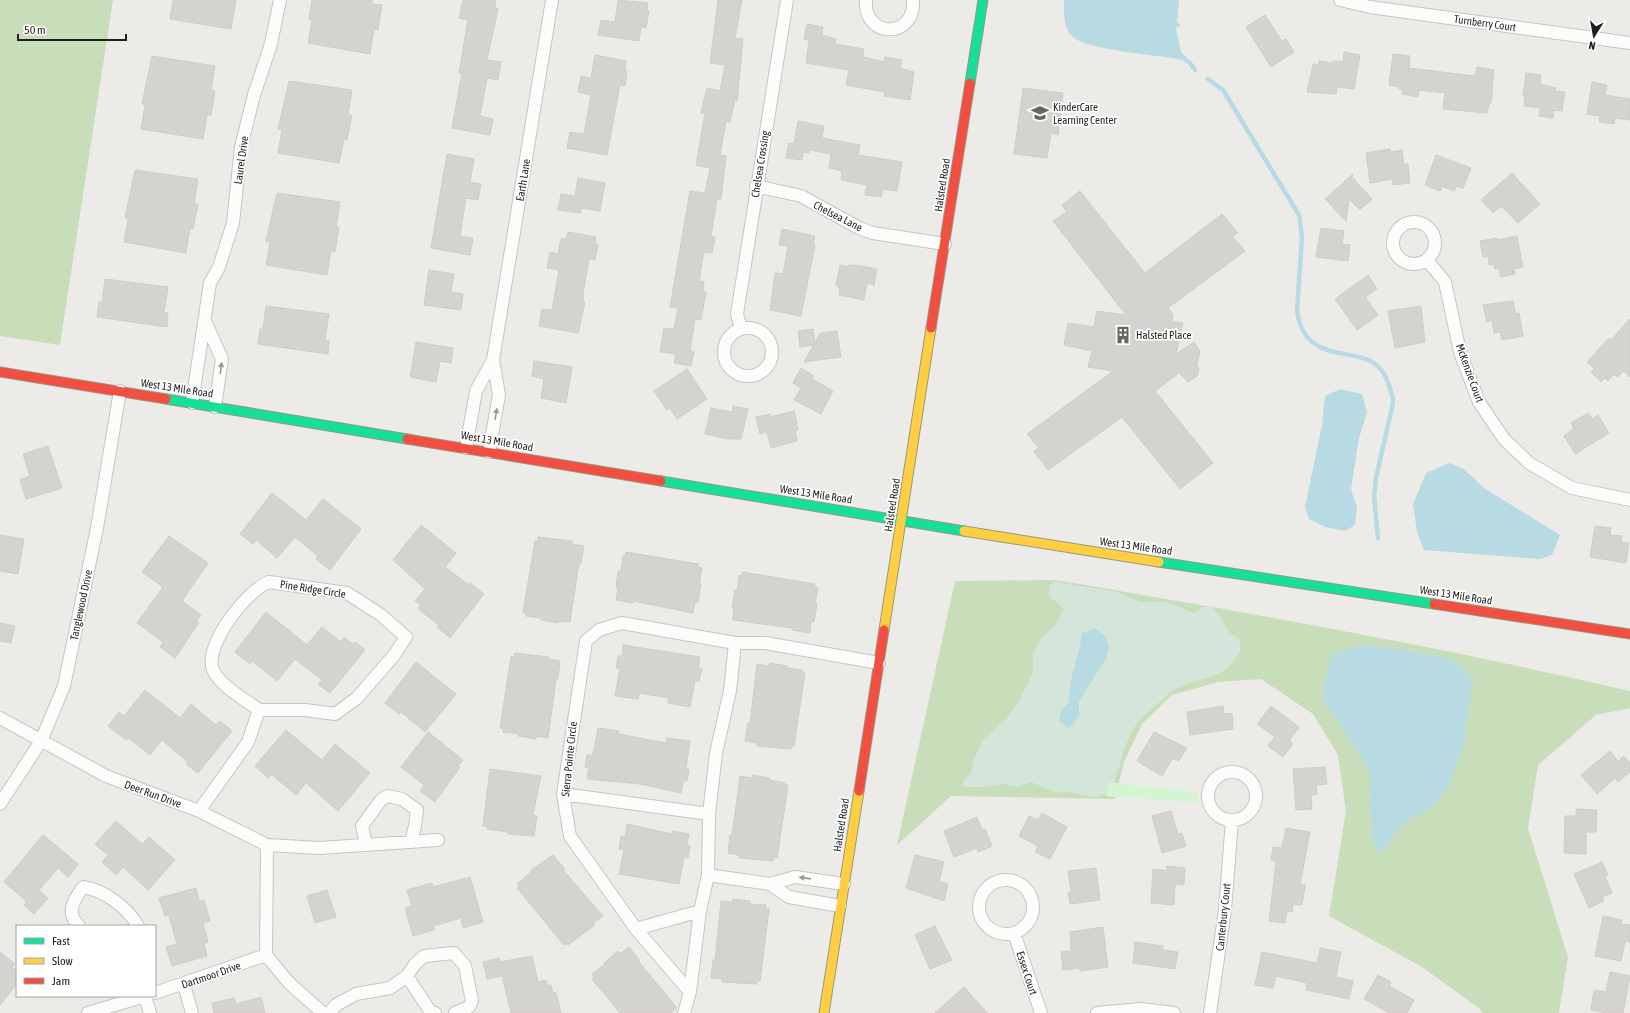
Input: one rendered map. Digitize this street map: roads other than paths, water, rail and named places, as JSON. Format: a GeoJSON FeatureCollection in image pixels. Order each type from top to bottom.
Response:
{"type":"FeatureCollection","features":[{"type":"Feature","properties":{"kind":"street","name":"Laurel Drive"},"geometry":{"type":"LineString","coordinates":[[192,403],[210,283],[219,267],[233,223],[241,147],[254,95],[271,44],[280,0]]}},
{"type":"Feature","properties":{"kind":"street","name":"Earth Lane"},"geometry":{"type":"LineString","coordinates":[[490,452],[499,395],[493,360],[552,0]]}},
{"type":"Feature","properties":{"kind":"street","name":"Chelsea Crossing"},"geometry":{"type":"LineString","coordinates":[[741,329],[737,314],[756,186],[787,0]]}},
{"type":"Feature","properties":{"kind":"street"},"geometry":{"type":"LineString","coordinates":[[866,0],[867,16],[872,22],[878,27],[894,29],[907,22],[912,16],[913,0]]}},
{"type":"Feature","properties":{"kind":"street","name":"Halsted Road"},"geometry":{"type":"LineString","coordinates":[[824,1013],[983,0]]}},
{"type":"Feature","properties":{"kind":"street","name":"Turnberry Court"},"geometry":{"type":"LineString","coordinates":[[1340,0],[1370,7],[1630,43]]}},
{"type":"Feature","properties":{"kind":"street","name":"Chelsea Lane"},"geometry":{"type":"LineString","coordinates":[[756,186],[801,196],[859,228],[873,232],[945,244]]}},
{"type":"Feature","properties":{"kind":"street","name":"McKenzie Court"},"geometry":{"type":"LineString","coordinates":[[1427,260],[1445,282],[1460,352],[1479,402],[1504,439],[1529,463],[1572,488],[1630,500]]}},
{"type":"Feature","properties":{"kind":"street"},"geometry":{"type":"LineString","coordinates":[[205,321],[222,359],[214,406]]}},
{"type":"Feature","properties":{"kind":"street"},"geometry":{"type":"LineString","coordinates":[[749,328],[764,333],[772,347],[772,355],[766,369],[751,376],[736,373],[726,361],[725,345],[728,338],[741,329],[749,328]]}},
{"type":"Feature","properties":{"kind":"street","name":"Earth Lane"},"geometry":{"type":"LineString","coordinates":[[466,448],[476,391],[493,360]]}},
{"type":"Feature","properties":{"kind":"street","name":"West 13 Mile Road"},"geometry":{"type":"LineString","coordinates":[[0,372],[214,406],[1104,554],[1630,634]]}},
{"type":"Feature","properties":{"kind":"street","name":"Tanglewood Drive"},"geometry":{"type":"LineString","coordinates":[[0,804],[41,741],[64,686],[97,528],[120,391]]}},
{"type":"Feature","properties":{"kind":"street","name":"Pine Ridge Circle"},"geometry":{"type":"LineString","coordinates":[[269,582],[347,593],[381,615],[406,637],[395,654],[357,698],[335,714],[305,710],[259,710],[219,680],[213,670],[210,660],[226,624],[259,585],[269,582]]}},
{"type":"Feature","properties":{"kind":"street","name":"Sierra Pointe Circle"},"geometry":{"type":"LineString","coordinates":[[690,992],[636,929],[570,836],[563,794],[586,641],[599,630],[622,623],[735,643],[765,644],[879,663]]}},
{"type":"Feature","properties":{"kind":"street"},"geometry":{"type":"LineString","coordinates":[[684,1013],[690,992],[700,911],[708,875],[709,814],[716,753],[730,691],[735,643]]}},
{"type":"Feature","properties":{"kind":"street"},"geometry":{"type":"LineString","coordinates":[[199,811],[248,742],[259,710]]}},
{"type":"Feature","properties":{"kind":"street","name":"Deer Run Drive"},"geometry":{"type":"LineString","coordinates":[[0,718],[106,776],[199,811],[267,845],[320,848],[438,840]]}},
{"type":"Feature","properties":{"kind":"street"},"geometry":{"type":"LineString","coordinates":[[1235,772],[1249,780],[1256,794],[1252,809],[1246,815],[1232,820],[1217,815],[1208,802],[1208,794],[1209,787],[1220,775],[1235,772]]}},
{"type":"Feature","properties":{"kind":"street"},"geometry":{"type":"LineString","coordinates":[[563,794],[709,814]]}},
{"type":"Feature","properties":{"kind":"street"},"geometry":{"type":"LineString","coordinates":[[366,845],[362,826],[381,800],[387,796],[402,799],[417,810],[417,817],[411,842]]}},
{"type":"Feature","properties":{"kind":"street","name":"Canterbury Court"},"geometry":{"type":"LineString","coordinates":[[1210,1013],[1225,910],[1232,820]]}},
{"type":"Feature","properties":{"kind":"street"},"geometry":{"type":"LineString","coordinates":[[267,845],[266,955],[289,983],[323,1013]]}},
{"type":"Feature","properties":{"kind":"street"},"geometry":{"type":"LineString","coordinates":[[708,875],[770,884],[795,877],[844,884]]}},
{"type":"Feature","properties":{"kind":"street"},"geometry":{"type":"LineString","coordinates":[[1002,880],[1011,880],[1019,884],[1026,889],[1031,897],[1033,906],[1032,914],[1028,923],[1022,929],[1014,933],[996,933],[988,928],[983,922],[979,913],[978,904],[986,888],[1002,880]]}},
{"type":"Feature","properties":{"kind":"street"},"geometry":{"type":"LineString","coordinates":[[770,884],[789,897],[840,906]]}},
{"type":"Feature","properties":{"kind":"street"},"geometry":{"type":"LineString","coordinates":[[78,925],[71,915],[71,904],[83,887],[97,889],[129,914],[137,925]]}},
{"type":"Feature","properties":{"kind":"street"},"geometry":{"type":"LineString","coordinates":[[636,929],[700,911]]}},
{"type":"Feature","properties":{"kind":"street","name":"Essex Court"},"geometry":{"type":"LineString","coordinates":[[1014,933],[1041,1013]]}},
{"type":"Feature","properties":{"kind":"street"},"geometry":{"type":"LineString","coordinates":[[329,1013],[336,1005],[356,994],[390,988],[407,976],[415,964],[424,956],[454,953],[465,966],[472,1001],[469,1007],[455,1013]]}},
{"type":"Feature","properties":{"kind":"street","name":"Dartmoor Drive"},"geometry":{"type":"LineString","coordinates":[[156,993],[184,985],[266,955]]}},
{"type":"Feature","properties":{"kind":"street"},"geometry":{"type":"LineString","coordinates":[[407,976],[430,1011],[435,1013]]}},
{"type":"Feature","properties":{"kind":"street"},"geometry":{"type":"LineString","coordinates":[[184,985],[192,1013]]}},
{"type":"Feature","properties":{"kind":"street"},"geometry":{"type":"LineString","coordinates":[[88,1013],[142,997]]}},
{"type":"Feature","properties":{"kind":"street"},"geometry":{"type":"LineString","coordinates":[[145,997],[150,1013]]}},
{"type":"Feature","properties":{"kind":"street"},"geometry":{"type":"LineString","coordinates":[[1097,1013],[1141,1009],[1174,1013]]}},
{"type":"Feature","properties":{"kind":"water"},"geometry":{"type":"Polygon","coordinates":[[[1064,0],[1179,0],[1177,22],[1181,25],[1176,28],[1181,52],[1191,62],[1189,64],[1179,59],[1104,48],[1090,45],[1078,40],[1068,31],[1064,18],[1064,0]]]}},
{"type":"Feature","properties":{"kind":"water"},"geometry":{"type":"Polygon","coordinates":[[[1340,389],[1362,394],[1367,413],[1359,438],[1351,489],[1357,507],[1355,525],[1345,531],[1325,527],[1309,519],[1305,507],[1322,425],[1325,396],[1340,389]]]}},
{"type":"Feature","properties":{"kind":"water"},"geometry":{"type":"Polygon","coordinates":[[[1450,463],[1464,469],[1484,488],[1560,535],[1552,555],[1540,559],[1424,550],[1417,532],[1413,504],[1426,473],[1450,463]]]}},
{"type":"Feature","properties":{"kind":"water"},"geometry":{"type":"Polygon","coordinates":[[[1095,628],[1105,636],[1109,646],[1106,659],[1079,701],[1079,716],[1069,729],[1059,720],[1061,711],[1069,702],[1070,684],[1082,633],[1095,628]]]}},
{"type":"Feature","properties":{"kind":"water"},"geometry":{"type":"Polygon","coordinates":[[[1370,645],[1448,658],[1454,661],[1473,680],[1464,743],[1448,787],[1432,808],[1406,821],[1380,854],[1373,838],[1370,775],[1368,769],[1333,713],[1322,700],[1325,680],[1332,655],[1344,650],[1370,645]]]}},
{"type":"Feature","properties":{"kind":"waterway"},"geometry":{"type":"LineString","coordinates":[[1190,63],[1195,70]]}},
{"type":"Feature","properties":{"kind":"waterway"},"geometry":{"type":"LineString","coordinates":[[1208,79],[1223,90],[1299,215],[1302,237],[1297,311],[1303,331],[1313,343],[1325,349],[1367,360],[1379,367],[1390,388],[1393,403],[1376,478],[1374,496],[1378,538]]}},
{"type":"Feature","properties":{"kind":"place","name":"KinderCare Learning Center"},"geometry":{"type":"Point","coordinates":[1040,113]}},
{"type":"Feature","properties":{"kind":"place","name":"Halsted Place"},"geometry":{"type":"Point","coordinates":[1123,335]}}]}
